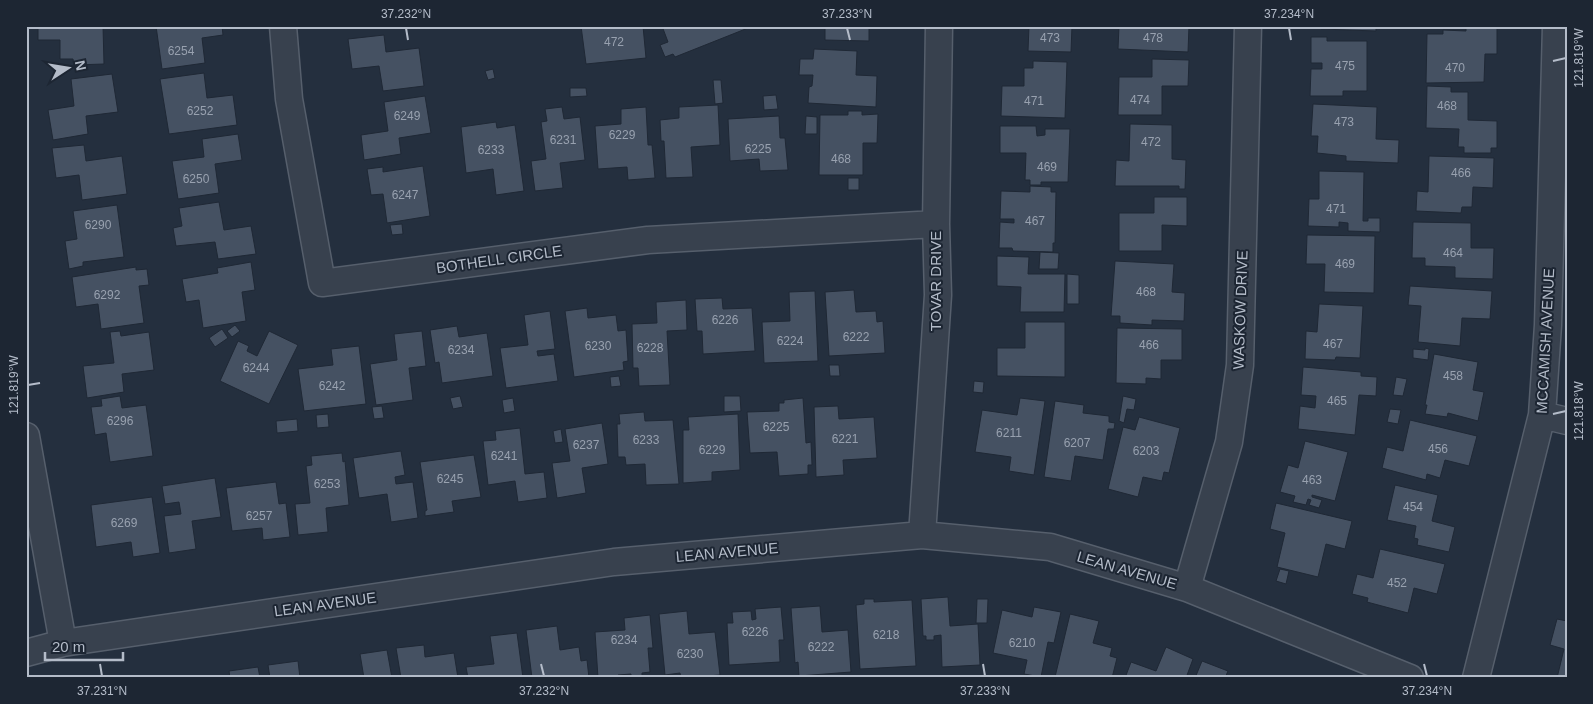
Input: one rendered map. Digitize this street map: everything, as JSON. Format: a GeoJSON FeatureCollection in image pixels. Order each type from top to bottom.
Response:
{"type":"FeatureCollection","features":[{"type":"Feature","properties":{"kind":"street","name":"BOTHELL CIRCLE"},"geometry":{"type":"LineString","coordinates":[[283,26],[289,99],[322,283],[648,240],[936,224]]}},
{"type":"Feature","properties":{"kind":"street","name":"TOVAR DRIVE"},"geometry":{"type":"LineString","coordinates":[[922,535],[938,295],[936,224],[939,26]]}},
{"type":"Feature","properties":{"kind":"street","name":"WASKOW DRIVE"},"geometry":{"type":"LineString","coordinates":[[1187,588],[1229,442],[1240,365],[1248,26]]}},
{"type":"Feature","properties":{"kind":"street","name":"MCCAMISH AVENUE"},"geometry":{"type":"LineString","coordinates":[[1476,678],[1554,418],[1548,325],[1556,26]]}},
{"type":"Feature","properties":{"kind":"street"},"geometry":{"type":"LineString","coordinates":[[26,436],[63,642]]}},
{"type":"Feature","properties":{"kind":"street","name":"LEAN AVENUE"},"geometry":{"type":"LineString","coordinates":[[26,653],[63,642],[614,562],[922,535],[1050,547],[1187,588],[1410,678]]}},
{"type":"Feature","properties":{"kind":"building"},"geometry":{"type":"Polygon","coordinates":[[[38,26],[103,26],[104,64],[74,65],[73,59],[60,59],[60,40],[38,40],[38,26]]]}},
{"type":"Feature","properties":{"kind":"building"},"geometry":{"type":"Polygon","coordinates":[[[156,26],[222,26],[223,35],[202,38],[205,63],[162,69],[156,26]]]}},
{"type":"Feature","properties":{"kind":"building"},"geometry":{"type":"Polygon","coordinates":[[[581,26],[643,26],[646,58],[586,64],[581,26]]]}},
{"type":"Feature","properties":{"kind":"building"},"geometry":{"type":"Polygon","coordinates":[[[662,26],[746,26],[748,28],[675,57],[673,54],[665,57],[660,45],[668,42],[662,26]]]}},
{"type":"Feature","properties":{"kind":"building"},"geometry":{"type":"Polygon","coordinates":[[[825,26],[869,26],[869,41],[825,40],[825,26]]]}},
{"type":"Feature","properties":{"kind":"building"},"geometry":{"type":"Polygon","coordinates":[[[1029,26],[1072,26],[1071,52],[1028,51],[1029,26]]]}},
{"type":"Feature","properties":{"kind":"building"},"geometry":{"type":"Polygon","coordinates":[[[1119,26],[1189,26],[1188,52],[1118,49],[1119,26]]]}},
{"type":"Feature","properties":{"kind":"building"},"geometry":{"type":"Polygon","coordinates":[[[1321,26],[1376,26],[1376,31],[1321,29],[1321,26]]]}},
{"type":"Feature","properties":{"kind":"building"},"geometry":{"type":"Polygon","coordinates":[[[1466,26],[1497,27],[1497,54],[1485,54],[1484,82],[1426,83],[1427,34],[1443,34],[1443,30],[1466,31],[1466,26]]]}},
{"type":"Feature","properties":{"kind":"building"},"geometry":{"type":"Polygon","coordinates":[[[384,35],[386,52],[419,48],[424,86],[383,91],[379,66],[352,69],[348,39],[384,35]]]}},
{"type":"Feature","properties":{"kind":"building"},"geometry":{"type":"Polygon","coordinates":[[[1311,37],[1327,37],[1327,41],[1367,41],[1367,91],[1343,91],[1343,96],[1310,96],[1311,69],[1322,69],[1322,63],[1311,63],[1311,37]]]}},
{"type":"Feature","properties":{"kind":"building"},"geometry":{"type":"Polygon","coordinates":[[[814,49],[857,51],[856,75],[877,76],[876,107],[808,103],[809,87],[812,86],[813,75],[799,75],[800,59],[813,59],[814,49]]]}},
{"type":"Feature","properties":{"kind":"building"},"geometry":{"type":"Polygon","coordinates":[[[1152,59],[1189,60],[1188,86],[1162,86],[1162,115],[1118,115],[1119,77],[1152,77],[1152,59]]]}},
{"type":"Feature","properties":{"kind":"building"},"geometry":{"type":"Polygon","coordinates":[[[1033,61],[1067,62],[1065,118],[1001,116],[1002,86],[1024,86],[1024,68],[1033,68],[1033,61]]]}},
{"type":"Feature","properties":{"kind":"building"},"geometry":{"type":"Polygon","coordinates":[[[493,69],[495,78],[488,80],[485,71],[493,69]]]}},
{"type":"Feature","properties":{"kind":"building"},"geometry":{"type":"Polygon","coordinates":[[[204,73],[207,98],[233,95],[237,125],[169,134],[160,79],[204,73]]]}},
{"type":"Feature","properties":{"kind":"building"},"geometry":{"type":"Polygon","coordinates":[[[112,74],[118,112],[86,116],[88,134],[53,140],[48,110],[74,106],[71,79],[112,74]]]}},
{"type":"Feature","properties":{"kind":"building"},"geometry":{"type":"Polygon","coordinates":[[[713,80],[721,80],[723,103],[715,104],[713,80]]]}},
{"type":"Feature","properties":{"kind":"building"},"geometry":{"type":"Polygon","coordinates":[[[1427,86],[1451,87],[1451,92],[1468,92],[1468,120],[1497,121],[1497,148],[1491,148],[1491,153],[1464,153],[1464,147],[1458,147],[1459,129],[1426,128],[1427,86]]]}},
{"type":"Feature","properties":{"kind":"building"},"geometry":{"type":"Polygon","coordinates":[[[570,88],[586,88],[587,96],[570,97],[570,88]]]}},
{"type":"Feature","properties":{"kind":"building"},"geometry":{"type":"Polygon","coordinates":[[[776,95],[778,109],[764,110],[763,96],[776,95]]]}},
{"type":"Feature","properties":{"kind":"building"},"geometry":{"type":"Polygon","coordinates":[[[425,96],[431,133],[399,138],[401,154],[364,160],[361,135],[388,131],[384,102],[425,96]]]}},
{"type":"Feature","properties":{"kind":"building"},"geometry":{"type":"Polygon","coordinates":[[[1313,104],[1377,107],[1376,139],[1399,140],[1398,163],[1346,161],[1346,156],[1317,153],[1318,136],[1311,136],[1313,104]]]}},
{"type":"Feature","properties":{"kind":"building"},"geometry":{"type":"Polygon","coordinates":[[[718,105],[720,145],[691,147],[693,177],[666,178],[664,141],[661,141],[660,120],[679,118],[679,107],[718,105]]]}},
{"type":"Feature","properties":{"kind":"building"},"geometry":{"type":"Polygon","coordinates":[[[562,107],[564,119],[580,117],[585,160],[560,163],[563,188],[535,191],[531,161],[546,159],[541,122],[547,121],[545,109],[562,107]]]}},
{"type":"Feature","properties":{"kind":"building"},"geometry":{"type":"Polygon","coordinates":[[[646,107],[648,145],[652,145],[655,178],[628,180],[627,167],[598,169],[595,126],[621,124],[621,109],[646,107]]]}},
{"type":"Feature","properties":{"kind":"building"},"geometry":{"type":"Polygon","coordinates":[[[848,111],[862,111],[862,115],[878,114],[877,143],[863,143],[863,175],[819,175],[820,115],[848,115],[848,111]]]}},
{"type":"Feature","properties":{"kind":"building"},"geometry":{"type":"Polygon","coordinates":[[[779,116],[780,138],[785,138],[788,170],[760,171],[759,159],[730,161],[728,119],[779,116]]]}},
{"type":"Feature","properties":{"kind":"building"},"geometry":{"type":"Polygon","coordinates":[[[806,116],[817,117],[817,134],[805,134],[806,116]]]}},
{"type":"Feature","properties":{"kind":"building"},"geometry":{"type":"Polygon","coordinates":[[[496,122],[497,128],[515,125],[524,191],[496,195],[493,169],[466,173],[461,127],[496,122]]]}},
{"type":"Feature","properties":{"kind":"building"},"geometry":{"type":"Polygon","coordinates":[[[1130,124],[1172,125],[1172,159],[1186,160],[1185,189],[1179,189],[1179,186],[1115,186],[1116,160],[1129,161],[1130,124]]]}},
{"type":"Feature","properties":{"kind":"building"},"geometry":{"type":"Polygon","coordinates":[[[1000,126],[1036,126],[1037,136],[1045,135],[1045,129],[1070,129],[1068,182],[1041,182],[1041,185],[1030,185],[1030,180],[1025,180],[1026,153],[1000,153],[1000,126]]]}},
{"type":"Feature","properties":{"kind":"building"},"geometry":{"type":"Polygon","coordinates":[[[238,134],[242,160],[215,164],[219,193],[178,199],[172,161],[204,157],[202,139],[238,134]]]}},
{"type":"Feature","properties":{"kind":"building"},"geometry":{"type":"Polygon","coordinates":[[[84,145],[86,161],[122,156],[127,194],[82,200],[79,175],[56,178],[52,148],[84,145]]]}},
{"type":"Feature","properties":{"kind":"building"},"geometry":{"type":"Polygon","coordinates":[[[1429,156],[1494,158],[1493,188],[1473,187],[1472,207],[1462,207],[1461,213],[1416,211],[1417,191],[1428,192],[1429,156]]]}},
{"type":"Feature","properties":{"kind":"building"},"geometry":{"type":"Polygon","coordinates":[[[423,166],[430,216],[387,223],[383,194],[371,195],[367,169],[383,167],[383,172],[423,166]]]}},
{"type":"Feature","properties":{"kind":"building"},"geometry":{"type":"Polygon","coordinates":[[[1319,171],[1364,172],[1363,221],[1368,221],[1368,218],[1380,218],[1380,232],[1348,231],[1348,223],[1339,222],[1339,227],[1308,226],[1309,199],[1319,199],[1319,171]]]}},
{"type":"Feature","properties":{"kind":"building"},"geometry":{"type":"Polygon","coordinates":[[[848,178],[859,178],[859,190],[848,190],[848,178]]]}},
{"type":"Feature","properties":{"kind":"building"},"geometry":{"type":"Polygon","coordinates":[[[1030,186],[1051,187],[1051,192],[1056,192],[1055,243],[1053,243],[1053,252],[1013,251],[1012,248],[999,248],[1000,222],[1014,223],[1014,219],[1000,219],[1001,191],[1030,192],[1030,186]]]}},
{"type":"Feature","properties":{"kind":"building"},"geometry":{"type":"Polygon","coordinates":[[[1154,197],[1187,197],[1187,226],[1162,225],[1162,251],[1119,251],[1119,213],[1154,213],[1154,197]]]}},
{"type":"Feature","properties":{"kind":"building"},"geometry":{"type":"Polygon","coordinates":[[[219,202],[224,230],[251,226],[256,254],[218,259],[215,242],[176,246],[173,228],[182,226],[179,208],[219,202]]]}},
{"type":"Feature","properties":{"kind":"building"},"geometry":{"type":"Polygon","coordinates":[[[117,205],[124,257],[83,262],[83,266],[69,269],[65,241],[77,239],[73,211],[117,205]]]}},
{"type":"Feature","properties":{"kind":"building"},"geometry":{"type":"Polygon","coordinates":[[[1413,222],[1471,223],[1471,248],[1494,248],[1493,279],[1455,278],[1455,267],[1425,266],[1425,258],[1412,258],[1413,222]]]}},
{"type":"Feature","properties":{"kind":"building"},"geometry":{"type":"Polygon","coordinates":[[[402,224],[403,234],[392,235],[390,225],[402,224]]]}},
{"type":"Feature","properties":{"kind":"building"},"geometry":{"type":"Polygon","coordinates":[[[1307,235],[1375,236],[1374,293],[1324,292],[1325,264],[1306,264],[1307,235]]]}},
{"type":"Feature","properties":{"kind":"building"},"geometry":{"type":"Polygon","coordinates":[[[1040,252],[1059,253],[1058,269],[1039,269],[1040,252]]]}},
{"type":"Feature","properties":{"kind":"building"},"geometry":{"type":"Polygon","coordinates":[[[997,256],[1029,257],[1028,274],[1065,274],[1064,312],[1020,312],[1021,287],[997,286],[997,256]]]}},
{"type":"Feature","properties":{"kind":"building"},"geometry":{"type":"Polygon","coordinates":[[[1115,261],[1174,264],[1172,292],[1185,293],[1184,321],[1152,320],[1152,325],[1120,323],[1120,316],[1111,316],[1115,261]]]}},
{"type":"Feature","properties":{"kind":"building"},"geometry":{"type":"Polygon","coordinates":[[[251,262],[255,290],[242,292],[246,321],[203,328],[199,300],[186,302],[182,279],[218,273],[217,268],[251,262]]]}},
{"type":"Feature","properties":{"kind":"building"},"geometry":{"type":"Polygon","coordinates":[[[136,267],[136,270],[147,269],[149,285],[139,286],[144,323],[101,329],[98,304],[76,307],[72,277],[136,267]]]}},
{"type":"Feature","properties":{"kind":"building"},"geometry":{"type":"Polygon","coordinates":[[[1067,274],[1079,275],[1079,304],[1067,304],[1067,274]]]}},
{"type":"Feature","properties":{"kind":"building"},"geometry":{"type":"Polygon","coordinates":[[[1410,286],[1492,291],[1490,319],[1462,318],[1460,346],[1418,342],[1421,306],[1408,305],[1410,286]]]}},
{"type":"Feature","properties":{"kind":"building"},"geometry":{"type":"Polygon","coordinates":[[[854,290],[856,312],[876,311],[877,322],[883,321],[885,353],[829,356],[825,292],[854,290]]]}},
{"type":"Feature","properties":{"kind":"building"},"geometry":{"type":"Polygon","coordinates":[[[815,291],[818,361],[764,363],[762,322],[790,321],[789,292],[815,291]]]}},
{"type":"Feature","properties":{"kind":"building"},"geometry":{"type":"Polygon","coordinates":[[[722,298],[723,309],[752,308],[755,351],[703,354],[702,331],[697,331],[695,299],[722,298]]]}},
{"type":"Feature","properties":{"kind":"building"},"geometry":{"type":"Polygon","coordinates":[[[686,300],[687,330],[667,331],[670,385],[639,386],[638,368],[633,368],[632,324],[657,323],[656,302],[686,300]]]}},
{"type":"Feature","properties":{"kind":"building"},"geometry":{"type":"Polygon","coordinates":[[[1319,304],[1363,306],[1360,358],[1336,357],[1335,360],[1305,359],[1306,331],[1317,332],[1319,304]]]}},
{"type":"Feature","properties":{"kind":"building"},"geometry":{"type":"Polygon","coordinates":[[[587,308],[588,318],[616,315],[618,331],[626,330],[628,361],[623,362],[624,370],[574,377],[565,311],[587,308]]]}},
{"type":"Feature","properties":{"kind":"building"},"geometry":{"type":"Polygon","coordinates":[[[550,311],[555,349],[537,351],[538,356],[554,354],[558,381],[506,388],[500,348],[528,345],[524,315],[550,311]]]}},
{"type":"Feature","properties":{"kind":"building"},"geometry":{"type":"Polygon","coordinates":[[[1025,322],[1065,322],[1065,377],[997,376],[997,348],[1025,348],[1025,322]]]}},
{"type":"Feature","properties":{"kind":"building"},"geometry":{"type":"Polygon","coordinates":[[[235,325],[240,331],[232,337],[227,331],[235,325]]]}},
{"type":"Feature","properties":{"kind":"building"},"geometry":{"type":"Polygon","coordinates":[[[457,326],[459,337],[487,333],[493,376],[442,383],[439,362],[435,363],[430,330],[457,326]]]}},
{"type":"Feature","properties":{"kind":"building"},"geometry":{"type":"Polygon","coordinates":[[[1117,328],[1182,329],[1182,360],[1161,360],[1161,379],[1146,378],[1146,384],[1116,383],[1117,328]]]}},
{"type":"Feature","properties":{"kind":"building"},"geometry":{"type":"Polygon","coordinates":[[[222,329],[228,338],[215,347],[209,338],[222,329]]]}},
{"type":"Feature","properties":{"kind":"building"},"geometry":{"type":"Polygon","coordinates":[[[120,331],[121,336],[149,332],[154,370],[122,374],[124,392],[87,398],[83,366],[114,363],[110,332],[120,331]]]}},
{"type":"Feature","properties":{"kind":"building"},"geometry":{"type":"Polygon","coordinates":[[[269,331],[298,345],[269,404],[220,381],[238,341],[249,346],[247,351],[257,356],[269,331]]]}},
{"type":"Feature","properties":{"kind":"building"},"geometry":{"type":"Polygon","coordinates":[[[422,331],[426,366],[409,368],[413,400],[376,405],[370,364],[397,360],[394,334],[422,331]]]}},
{"type":"Feature","properties":{"kind":"building"},"geometry":{"type":"Polygon","coordinates":[[[359,346],[366,404],[304,411],[298,369],[333,365],[331,349],[359,346]]]}},
{"type":"Feature","properties":{"kind":"building"},"geometry":{"type":"Polygon","coordinates":[[[1425,348],[1429,349],[1428,360],[1413,358],[1413,349],[1425,350],[1425,348]]]}},
{"type":"Feature","properties":{"kind":"building"},"geometry":{"type":"Polygon","coordinates":[[[1434,354],[1478,362],[1473,390],[1484,392],[1478,421],[1448,413],[1447,417],[1425,414],[1434,354]]]}},
{"type":"Feature","properties":{"kind":"building"},"geometry":{"type":"Polygon","coordinates":[[[829,365],[839,365],[840,376],[830,376],[829,365]]]}},
{"type":"Feature","properties":{"kind":"building"},"geometry":{"type":"Polygon","coordinates":[[[1303,367],[1361,372],[1361,376],[1377,377],[1376,396],[1359,395],[1355,435],[1298,429],[1300,406],[1315,408],[1316,396],[1301,395],[1303,367]]]}},
{"type":"Feature","properties":{"kind":"building"},"geometry":{"type":"Polygon","coordinates":[[[619,376],[621,386],[611,387],[610,377],[619,376]]]}},
{"type":"Feature","properties":{"kind":"building"},"geometry":{"type":"Polygon","coordinates":[[[1396,377],[1407,379],[1403,396],[1393,395],[1396,377]]]}},
{"type":"Feature","properties":{"kind":"building"},"geometry":{"type":"Polygon","coordinates":[[[974,381],[984,382],[983,393],[973,392],[974,381]]]}},
{"type":"Feature","properties":{"kind":"building"},"geometry":{"type":"Polygon","coordinates":[[[120,396],[122,408],[146,405],[153,456],[110,462],[106,433],[95,435],[91,407],[102,406],[101,399],[120,396]]]}},
{"type":"Feature","properties":{"kind":"building"},"geometry":{"type":"Polygon","coordinates":[[[460,396],[463,407],[453,409],[450,398],[460,396]]]}},
{"type":"Feature","properties":{"kind":"building"},"geometry":{"type":"Polygon","coordinates":[[[724,396],[740,396],[741,411],[724,412],[724,396]]]}},
{"type":"Feature","properties":{"kind":"building"},"geometry":{"type":"Polygon","coordinates":[[[1123,396],[1136,399],[1134,410],[1127,409],[1124,423],[1119,421],[1123,396]]]}},
{"type":"Feature","properties":{"kind":"building"},"geometry":{"type":"Polygon","coordinates":[[[513,398],[515,411],[504,413],[502,400],[513,398]]]}},
{"type":"Feature","properties":{"kind":"building"},"geometry":{"type":"Polygon","coordinates":[[[803,398],[806,443],[811,442],[812,465],[808,465],[808,474],[779,476],[777,452],[750,453],[747,412],[779,411],[779,403],[784,403],[784,400],[803,398]]]}},
{"type":"Feature","properties":{"kind":"building"},"geometry":{"type":"Polygon","coordinates":[[[1020,398],[1045,401],[1034,475],[1009,471],[1011,457],[975,452],[982,410],[1017,415],[1020,398]]]}},
{"type":"Feature","properties":{"kind":"building"},"geometry":{"type":"Polygon","coordinates":[[[1055,401],[1084,405],[1083,413],[1109,416],[1109,422],[1115,423],[1114,429],[1108,429],[1103,460],[1075,456],[1071,481],[1044,477],[1055,401]]]}},
{"type":"Feature","properties":{"kind":"building"},"geometry":{"type":"Polygon","coordinates":[[[382,406],[384,418],[374,419],[372,407],[382,406]]]}},
{"type":"Feature","properties":{"kind":"building"},"geometry":{"type":"Polygon","coordinates":[[[838,406],[839,419],[874,417],[877,458],[843,460],[844,475],[816,477],[814,407],[838,406]]]}},
{"type":"Feature","properties":{"kind":"building"},"geometry":{"type":"Polygon","coordinates":[[[1390,409],[1401,410],[1398,424],[1387,422],[1390,409]]]}},
{"type":"Feature","properties":{"kind":"building"},"geometry":{"type":"Polygon","coordinates":[[[644,412],[645,421],[673,420],[679,484],[646,485],[645,464],[626,465],[625,457],[618,457],[617,424],[620,424],[619,414],[644,412]]]}},
{"type":"Feature","properties":{"kind":"building"},"geometry":{"type":"Polygon","coordinates":[[[328,414],[329,427],[317,428],[316,415],[328,414]]]}},
{"type":"Feature","properties":{"kind":"building"},"geometry":{"type":"Polygon","coordinates":[[[738,414],[740,470],[712,472],[712,481],[683,483],[683,430],[689,430],[688,417],[738,414]]]}},
{"type":"Feature","properties":{"kind":"building"},"geometry":{"type":"Polygon","coordinates":[[[1139,417],[1180,428],[1169,473],[1164,472],[1162,481],[1143,477],[1138,497],[1108,489],[1123,427],[1135,430],[1139,417]]]}},
{"type":"Feature","properties":{"kind":"building"},"geometry":{"type":"Polygon","coordinates":[[[297,419],[298,431],[277,433],[276,421],[297,419]]]}},
{"type":"Feature","properties":{"kind":"building"},"geometry":{"type":"Polygon","coordinates":[[[1410,420],[1477,436],[1469,466],[1445,460],[1440,478],[1427,474],[1426,480],[1382,468],[1387,447],[1403,451],[1410,420]]]}},
{"type":"Feature","properties":{"kind":"building"},"geometry":{"type":"Polygon","coordinates":[[[602,423],[608,464],[582,468],[586,493],[557,498],[552,463],[570,461],[565,429],[602,423]]]}},
{"type":"Feature","properties":{"kind":"building"},"geometry":{"type":"Polygon","coordinates":[[[520,428],[525,474],[544,472],[547,498],[518,502],[515,481],[488,485],[483,441],[496,440],[495,431],[520,428]]]}},
{"type":"Feature","properties":{"kind":"building"},"geometry":{"type":"Polygon","coordinates":[[[561,429],[563,442],[555,443],[553,431],[561,429]]]}},
{"type":"Feature","properties":{"kind":"building"},"geometry":{"type":"Polygon","coordinates":[[[1305,441],[1348,452],[1335,501],[1312,495],[1312,497],[1322,500],[1319,508],[1309,505],[1311,500],[1308,499],[1306,505],[1293,502],[1295,496],[1280,492],[1288,465],[1298,468],[1305,441]]]}},
{"type":"Feature","properties":{"kind":"building"},"geometry":{"type":"Polygon","coordinates":[[[401,451],[405,475],[395,477],[396,484],[413,482],[418,518],[391,522],[387,494],[359,498],[353,458],[401,451]]]}},
{"type":"Feature","properties":{"kind":"building"},"geometry":{"type":"Polygon","coordinates":[[[342,453],[343,462],[345,461],[349,505],[326,508],[328,532],[298,535],[295,504],[310,503],[306,466],[312,465],[311,456],[342,453]]]}},
{"type":"Feature","properties":{"kind":"building"},"geometry":{"type":"Polygon","coordinates":[[[474,455],[481,497],[452,501],[454,512],[425,516],[425,511],[427,510],[420,462],[474,455]]]}},
{"type":"Feature","properties":{"kind":"building"},"geometry":{"type":"Polygon","coordinates":[[[215,478],[221,517],[192,521],[196,549],[169,553],[164,516],[181,514],[179,502],[165,504],[162,486],[215,478]]]}},
{"type":"Feature","properties":{"kind":"building"},"geometry":{"type":"Polygon","coordinates":[[[276,482],[279,504],[286,503],[290,537],[263,540],[262,528],[232,531],[226,488],[276,482]]]}},
{"type":"Feature","properties":{"kind":"building"},"geometry":{"type":"Polygon","coordinates":[[[1395,485],[1438,495],[1432,521],[1455,527],[1449,552],[1417,545],[1418,539],[1414,538],[1416,526],[1387,520],[1395,485]]]}},
{"type":"Feature","properties":{"kind":"building"},"geometry":{"type":"Polygon","coordinates":[[[152,497],[160,553],[133,557],[131,542],[96,547],[91,505],[152,497]]]}},
{"type":"Feature","properties":{"kind":"building"},"geometry":{"type":"Polygon","coordinates":[[[1276,503],[1352,521],[1345,549],[1326,544],[1318,577],[1277,567],[1285,533],[1270,529],[1276,503]]]}},
{"type":"Feature","properties":{"kind":"building"},"geometry":{"type":"Polygon","coordinates":[[[1380,549],[1445,564],[1437,594],[1414,588],[1408,613],[1367,602],[1368,598],[1352,594],[1357,574],[1373,578],[1380,549]]]}},
{"type":"Feature","properties":{"kind":"building"},"geometry":{"type":"Polygon","coordinates":[[[1280,569],[1289,571],[1286,584],[1276,581],[1280,569]]]}},
{"type":"Feature","properties":{"kind":"building"},"geometry":{"type":"Polygon","coordinates":[[[948,597],[950,626],[978,624],[980,665],[942,667],[941,635],[934,636],[934,640],[926,640],[926,636],[923,636],[921,599],[948,597]]]}},
{"type":"Feature","properties":{"kind":"building"},"geometry":{"type":"Polygon","coordinates":[[[864,599],[874,599],[874,602],[912,600],[916,666],[860,669],[856,605],[864,604],[864,599]]]}},
{"type":"Feature","properties":{"kind":"building"},"geometry":{"type":"Polygon","coordinates":[[[977,599],[988,599],[987,623],[976,623],[977,599]]]}},
{"type":"Feature","properties":{"kind":"building"},"geometry":{"type":"Polygon","coordinates":[[[820,606],[822,632],[848,630],[851,672],[799,676],[798,662],[795,663],[791,608],[820,606]]]}},
{"type":"Feature","properties":{"kind":"building"},"geometry":{"type":"Polygon","coordinates":[[[781,607],[784,640],[779,640],[780,662],[729,665],[727,623],[733,623],[732,612],[751,611],[752,620],[756,619],[755,609],[781,607]]]}},
{"type":"Feature","properties":{"kind":"building"},"geometry":{"type":"Polygon","coordinates":[[[1034,607],[1061,612],[1054,643],[1048,642],[1041,677],[1024,674],[1027,660],[993,653],[1002,610],[1032,617],[1034,607]]]}},
{"type":"Feature","properties":{"kind":"building"},"geometry":{"type":"Polygon","coordinates":[[[687,611],[689,634],[715,632],[720,675],[681,678],[680,673],[665,675],[659,614],[687,611]]]}},
{"type":"Feature","properties":{"kind":"building"},"geometry":{"type":"Polygon","coordinates":[[[1070,614],[1099,621],[1093,643],[1112,648],[1110,656],[1117,658],[1112,678],[1055,677],[1070,614]]]}},
{"type":"Feature","properties":{"kind":"building"},"geometry":{"type":"Polygon","coordinates":[[[650,615],[653,648],[648,648],[650,672],[642,673],[642,678],[631,678],[631,674],[618,675],[618,678],[598,678],[595,632],[625,630],[624,618],[650,615]]]}},
{"type":"Feature","properties":{"kind":"building"},"geometry":{"type":"Polygon","coordinates":[[[1557,619],[1567,621],[1567,678],[1557,678],[1564,649],[1550,645],[1557,619]]]}},
{"type":"Feature","properties":{"kind":"building"},"geometry":{"type":"Polygon","coordinates":[[[557,626],[560,650],[579,647],[581,661],[587,660],[589,678],[532,678],[526,630],[557,626]]]}},
{"type":"Feature","properties":{"kind":"building"},"geometry":{"type":"Polygon","coordinates":[[[517,633],[523,678],[468,678],[466,667],[494,664],[490,636],[517,633]]]}},
{"type":"Feature","properties":{"kind":"building"},"geometry":{"type":"Polygon","coordinates":[[[424,645],[425,657],[454,653],[458,678],[401,678],[396,648],[424,645]]]}},
{"type":"Feature","properties":{"kind":"building"},"geometry":{"type":"Polygon","coordinates":[[[1166,647],[1193,659],[1186,678],[1125,678],[1131,662],[1156,671],[1166,647]]]}},
{"type":"Feature","properties":{"kind":"building"},"geometry":{"type":"Polygon","coordinates":[[[387,650],[392,678],[364,678],[360,654],[387,650]]]}},
{"type":"Feature","properties":{"kind":"building"},"geometry":{"type":"Polygon","coordinates":[[[298,661],[300,678],[270,678],[268,665],[298,661]]]}},
{"type":"Feature","properties":{"kind":"building"},"geometry":{"type":"Polygon","coordinates":[[[1202,661],[1228,671],[1225,678],[1195,678],[1202,661]]]}},
{"type":"Feature","properties":{"kind":"building"},"geometry":{"type":"Polygon","coordinates":[[[258,667],[260,678],[230,678],[229,671],[258,667]]]}}]}
